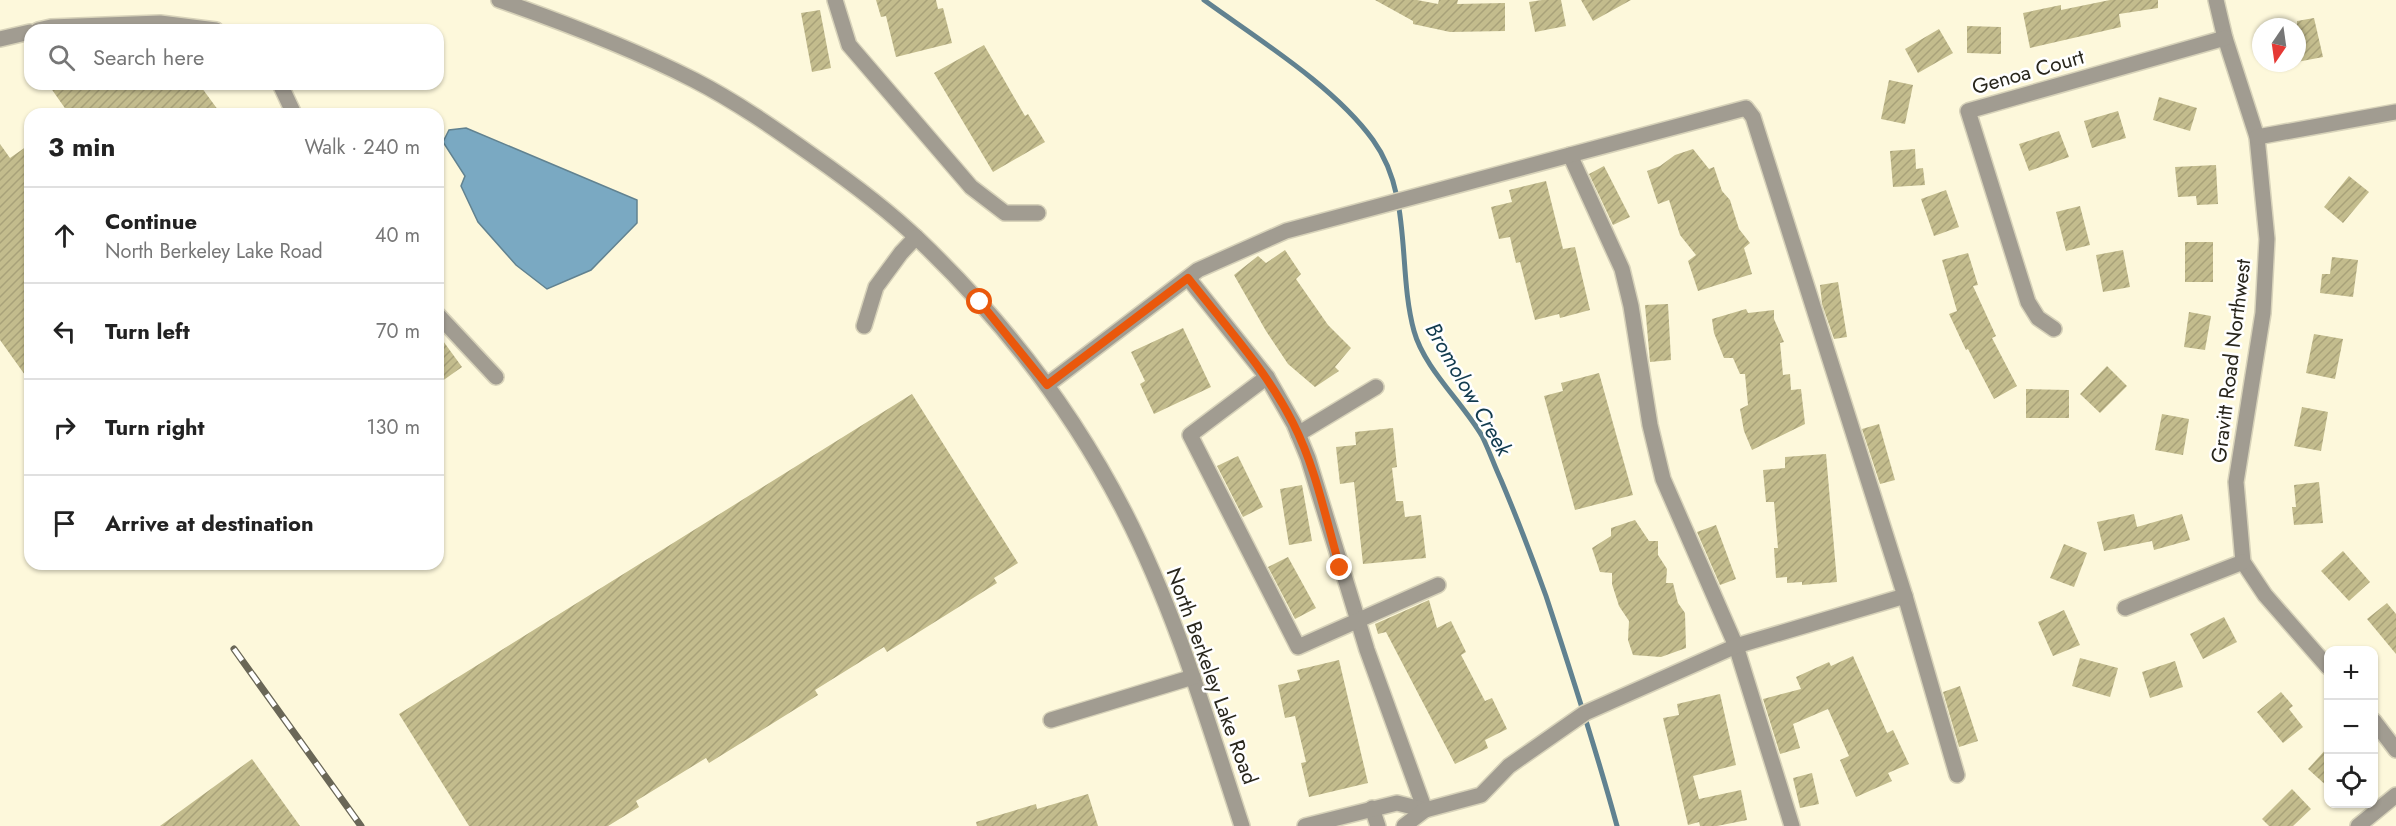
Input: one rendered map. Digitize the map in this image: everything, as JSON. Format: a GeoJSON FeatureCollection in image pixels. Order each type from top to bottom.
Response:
{"type":"FeatureCollection","features":[{"type":"Feature","properties":{"kind":"street","name":"North Berkeley Lake Road"},"geometry":{"type":"LineString","coordinates":[[499,0],[572,26],[694,80],[771,126],[855,186],[916,237],[980,302],[1047,385],[1067,414],[1125,512],[1170,610],[1242,826]]}},
{"type":"Feature","properties":{"kind":"street"},"geometry":{"type":"LineString","coordinates":[[835,0],[849,45],[970,187],[1005,213],[1038,213]]}},
{"type":"Feature","properties":{"kind":"street","name":"Gravitt Road Northwest"},"geometry":{"type":"LineString","coordinates":[[2216,0],[2225,38],[2257,137],[2267,239],[2263,313],[2236,482],[2244,562],[2265,595],[2324,663]]}},
{"type":"Feature","properties":{"kind":"street"},"geometry":{"type":"LineString","coordinates":[[133,24],[168,24]]}},
{"type":"Feature","properties":{"kind":"street"},"geometry":{"type":"LineString","coordinates":[[0,39],[24,33]]}},
{"type":"Feature","properties":{"kind":"street","name":"Genoa Court"},"geometry":{"type":"LineString","coordinates":[[2054,329],[2038,318],[2028,302],[1968,111],[2225,38]]}},
{"type":"Feature","properties":{"kind":"street"},"geometry":{"type":"LineString","coordinates":[[282,90],[291,108]]}},
{"type":"Feature","properties":{"kind":"street"},"geometry":{"type":"LineString","coordinates":[[1047,385],[1198,270],[1286,231],[1746,108],[1753,117],[1905,596],[1957,775]]}},
{"type":"Feature","properties":{"kind":"street"},"geometry":{"type":"LineString","coordinates":[[2257,137],[2396,112]]}},
{"type":"Feature","properties":{"kind":"street"},"geometry":{"type":"LineString","coordinates":[[1570,155],[1622,269],[1633,316],[1650,425],[1663,479],[1736,646],[1792,826]]}},
{"type":"Feature","properties":{"kind":"street"},"geometry":{"type":"LineString","coordinates":[[864,326],[876,287],[916,237]]}},
{"type":"Feature","properties":{"kind":"street"},"geometry":{"type":"LineString","coordinates":[[1188,278],[1267,377],[1298,434],[1308,458],[1357,620],[1425,810]]}},
{"type":"Feature","properties":{"kind":"street"},"geometry":{"type":"LineString","coordinates":[[444,321],[496,377]]}},
{"type":"Feature","properties":{"kind":"street"},"geometry":{"type":"LineString","coordinates":[[1267,377],[1190,435],[1298,647],[1438,585]]}},
{"type":"Feature","properties":{"kind":"street"},"geometry":{"type":"LineString","coordinates":[[1298,434],[1376,387]]}},
{"type":"Feature","properties":{"kind":"street"},"geometry":{"type":"LineString","coordinates":[[2125,608],[2244,562]]}},
{"type":"Feature","properties":{"kind":"street"},"geometry":{"type":"LineString","coordinates":[[1404,826],[1425,810],[1481,795],[1509,766],[1585,714],[1736,646],[1905,596]]}},
{"type":"Feature","properties":{"kind":"street"},"geometry":{"type":"LineString","coordinates":[[1051,720],[1193,677]]}},
{"type":"Feature","properties":{"kind":"street"},"geometry":{"type":"LineString","coordinates":[[2378,727],[2396,750]]}},
{"type":"Feature","properties":{"kind":"street"},"geometry":{"type":"LineString","coordinates":[[2358,826],[2396,795]]}},
{"type":"Feature","properties":{"kind":"street"},"geometry":{"type":"LineString","coordinates":[[1305,826],[1335,822],[1372,808],[1397,803],[1425,810]]}},
{"type":"Feature","properties":{"kind":"street"},"geometry":{"type":"LineString","coordinates":[[1372,808],[1377,826]]}},
{"type":"Feature","properties":{"kind":"water"},"geometry":{"type":"Polygon","coordinates":[[[466,128],[637,200],[637,223],[591,270],[547,289],[516,265],[478,222],[461,186],[465,176],[444,144],[449,130],[466,128]]]}},
{"type":"Feature","properties":{"kind":"building"},"geometry":{"type":"Polygon","coordinates":[[[876,0],[936,0],[938,9],[943,8],[952,43],[896,57],[886,16],[881,17],[876,0]]]}},
{"type":"Feature","properties":{"kind":"building"},"geometry":{"type":"Polygon","coordinates":[[[1375,0],[1417,0],[1438,4],[1439,0],[1458,0],[1457,4],[1505,3],[1505,31],[1450,32],[1413,24],[1413,21],[1375,0]]]}},
{"type":"Feature","properties":{"kind":"building"},"geometry":{"type":"Polygon","coordinates":[[[1561,0],[1566,26],[1535,32],[1529,2],[1561,0]]]}},
{"type":"Feature","properties":{"kind":"building"},"geometry":{"type":"Polygon","coordinates":[[[1581,0],[1631,0],[1593,21],[1581,0]]]}},
{"type":"Feature","properties":{"kind":"building"},"geometry":{"type":"Polygon","coordinates":[[[2110,0],[2158,0],[2158,8],[2119,14],[2121,27],[2030,48],[2023,13],[2061,5],[2061,10],[2110,0]]]}},
{"type":"Feature","properties":{"kind":"building"},"geometry":{"type":"Polygon","coordinates":[[[820,10],[831,68],[812,72],[801,13],[820,10]]]}},
{"type":"Feature","properties":{"kind":"building"},"geometry":{"type":"Polygon","coordinates":[[[2314,18],[2323,57],[2306,60],[2306,19],[2314,18]]]}},
{"type":"Feature","properties":{"kind":"building"},"geometry":{"type":"Polygon","coordinates":[[[1967,26],[2001,27],[2001,54],[1967,53],[1967,26]]]}},
{"type":"Feature","properties":{"kind":"building"},"geometry":{"type":"Polygon","coordinates":[[[1939,29],[1953,53],[1918,73],[1905,49],[1939,29]]]}},
{"type":"Feature","properties":{"kind":"building"},"geometry":{"type":"Polygon","coordinates":[[[984,45],[1025,116],[1028,114],[1045,142],[993,172],[934,73],[984,45]]]}},
{"type":"Feature","properties":{"kind":"building"},"geometry":{"type":"Polygon","coordinates":[[[1889,80],[1913,85],[1905,124],[1881,119],[1889,80]]]}},
{"type":"Feature","properties":{"kind":"building"},"geometry":{"type":"Polygon","coordinates":[[[52,90],[203,90],[217,108],[65,108],[52,90]]]}},
{"type":"Feature","properties":{"kind":"building"},"geometry":{"type":"Polygon","coordinates":[[[2159,97],[2197,108],[2190,131],[2153,120],[2159,97]]]}},
{"type":"Feature","properties":{"kind":"building"},"geometry":{"type":"Polygon","coordinates":[[[2118,111],[2126,138],[2092,148],[2084,121],[2118,111]]]}},
{"type":"Feature","properties":{"kind":"building"},"geometry":{"type":"Polygon","coordinates":[[[2059,131],[2069,157],[2029,171],[2019,144],[2059,131]]]}},
{"type":"Feature","properties":{"kind":"building"},"geometry":{"type":"Polygon","coordinates":[[[0,144],[10,158],[24,148],[24,374],[0,340],[0,144]]]}},
{"type":"Feature","properties":{"kind":"building"},"geometry":{"type":"Polygon","coordinates":[[[1693,149],[1709,169],[1714,167],[1722,191],[1730,200],[1739,229],[1750,243],[1744,248],[1752,274],[1698,291],[1688,261],[1696,255],[1680,235],[1669,200],[1658,204],[1647,171],[1660,166],[1675,155],[1693,149]]]}},
{"type":"Feature","properties":{"kind":"building"},"geometry":{"type":"Polygon","coordinates":[[[1915,149],[1916,169],[1923,168],[1925,185],[1893,187],[1890,151],[1915,149]]]}},
{"type":"Feature","properties":{"kind":"building"},"geometry":{"type":"Polygon","coordinates":[[[2216,165],[2218,204],[2197,205],[2196,196],[2178,197],[2175,167],[2216,165]]]}},
{"type":"Feature","properties":{"kind":"building"},"geometry":{"type":"Polygon","coordinates":[[[1604,166],[1630,217],[1613,225],[1589,174],[1604,166]]]}},
{"type":"Feature","properties":{"kind":"building"},"geometry":{"type":"Polygon","coordinates":[[[2349,176],[2369,192],[2343,223],[2324,207],[2349,176]]]}},
{"type":"Feature","properties":{"kind":"building"},"geometry":{"type":"Polygon","coordinates":[[[1546,181],[1563,249],[1575,247],[1590,310],[1560,318],[1559,314],[1535,320],[1520,262],[1516,263],[1510,237],[1499,239],[1491,207],[1512,202],[1509,190],[1546,181]]]}},
{"type":"Feature","properties":{"kind":"building"},"geometry":{"type":"Polygon","coordinates":[[[1946,190],[1959,227],[1934,236],[1921,199],[1946,190]]]}},
{"type":"Feature","properties":{"kind":"building"},"geometry":{"type":"Polygon","coordinates":[[[2080,206],[2090,245],[2066,251],[2056,212],[2080,206]]]}},
{"type":"Feature","properties":{"kind":"building"},"geometry":{"type":"Polygon","coordinates":[[[2185,242],[2213,242],[2213,282],[2185,282],[2185,242]]]}},
{"type":"Feature","properties":{"kind":"building"},"geometry":{"type":"Polygon","coordinates":[[[1285,250],[1301,274],[1296,279],[1328,325],[1351,348],[1335,367],[1339,371],[1315,387],[1288,364],[1234,275],[1258,256],[1266,263],[1285,250]]]}},
{"type":"Feature","properties":{"kind":"building"},"geometry":{"type":"Polygon","coordinates":[[[2123,250],[2130,287],[2103,292],[2096,255],[2123,250]]]}},
{"type":"Feature","properties":{"kind":"building"},"geometry":{"type":"Polygon","coordinates":[[[1968,253],[1978,285],[1973,286],[1996,336],[1992,338],[2017,386],[1994,399],[1968,349],[1966,350],[1949,314],[1957,311],[1942,260],[1968,253]]]}},
{"type":"Feature","properties":{"kind":"building"},"geometry":{"type":"Polygon","coordinates":[[[2332,257],[2358,260],[2353,297],[2320,293],[2322,274],[2330,274],[2332,257]]]}},
{"type":"Feature","properties":{"kind":"building"},"geometry":{"type":"Polygon","coordinates":[[[1838,282],[1847,337],[1834,339],[1822,304],[1820,285],[1838,282]]]}},
{"type":"Feature","properties":{"kind":"building"},"geometry":{"type":"Polygon","coordinates":[[[1668,304],[1671,360],[1650,362],[1645,305],[1668,304]]]}},
{"type":"Feature","properties":{"kind":"building"},"geometry":{"type":"Polygon","coordinates":[[[1746,309],[1748,313],[1774,310],[1774,319],[1784,342],[1780,343],[1783,375],[1790,374],[1791,390],[1801,389],[1805,424],[1752,450],[1744,431],[1740,409],[1748,405],[1745,374],[1740,374],[1733,358],[1724,358],[1714,333],[1712,319],[1746,309]]]}},
{"type":"Feature","properties":{"kind":"building"},"geometry":{"type":"Polygon","coordinates":[[[2189,312],[2211,316],[2205,350],[2184,347],[2189,312]]]}},
{"type":"Feature","properties":{"kind":"building"},"geometry":{"type":"Polygon","coordinates":[[[1183,328],[1211,387],[1154,414],[1140,384],[1145,381],[1131,352],[1183,328]]]}},
{"type":"Feature","properties":{"kind":"building"},"geometry":{"type":"Polygon","coordinates":[[[2314,334],[2343,339],[2335,379],[2306,373],[2314,334]]]}},
{"type":"Feature","properties":{"kind":"building"},"geometry":{"type":"Polygon","coordinates":[[[444,342],[462,367],[444,380],[444,342]]]}},
{"type":"Feature","properties":{"kind":"building"},"geometry":{"type":"Polygon","coordinates":[[[2107,366],[2127,386],[2100,413],[2080,394],[2107,366]]]}},
{"type":"Feature","properties":{"kind":"building"},"geometry":{"type":"Polygon","coordinates":[[[1599,373],[1633,495],[1575,510],[1544,396],[1563,391],[1561,383],[1599,373]]]}},
{"type":"Feature","properties":{"kind":"building"},"geometry":{"type":"Polygon","coordinates":[[[2026,389],[2069,390],[2069,418],[2026,418],[2026,389]]]}},
{"type":"Feature","properties":{"kind":"building"},"geometry":{"type":"Polygon","coordinates":[[[912,394],[1018,563],[994,578],[997,583],[887,652],[884,647],[815,690],[818,695],[709,763],[706,758],[636,801],[639,807],[608,826],[469,826],[399,714],[912,394]]]}},
{"type":"Feature","properties":{"kind":"building"},"geometry":{"type":"Polygon","coordinates":[[[2302,407],[2328,412],[2321,451],[2294,446],[2302,407]]]}},
{"type":"Feature","properties":{"kind":"building"},"geometry":{"type":"Polygon","coordinates":[[[2162,414],[2189,419],[2183,455],[2155,450],[2162,414]]]}},
{"type":"Feature","properties":{"kind":"building"},"geometry":{"type":"Polygon","coordinates":[[[1879,424],[1895,480],[1880,484],[1862,429],[1879,424]]]}},
{"type":"Feature","properties":{"kind":"building"},"geometry":{"type":"Polygon","coordinates":[[[1393,428],[1397,467],[1392,468],[1396,501],[1403,501],[1405,517],[1421,515],[1426,558],[1363,564],[1354,482],[1340,484],[1336,447],[1356,445],[1355,432],[1393,428]]]}},
{"type":"Feature","properties":{"kind":"building"},"geometry":{"type":"Polygon","coordinates":[[[1826,454],[1837,582],[1802,585],[1802,582],[1787,583],[1787,577],[1776,578],[1774,548],[1778,548],[1774,502],[1766,502],[1763,470],[1785,468],[1785,457],[1826,454]]]}},
{"type":"Feature","properties":{"kind":"building"},"geometry":{"type":"Polygon","coordinates":[[[1238,456],[1263,507],[1243,517],[1217,466],[1238,456]]]}},
{"type":"Feature","properties":{"kind":"building"},"geometry":{"type":"Polygon","coordinates":[[[2319,482],[2323,523],[2294,525],[2292,507],[2296,507],[2294,485],[2319,482]]]}},
{"type":"Feature","properties":{"kind":"building"},"geometry":{"type":"Polygon","coordinates":[[[1302,485],[1312,541],[1289,545],[1280,489],[1302,485]]]}},
{"type":"Feature","properties":{"kind":"building"},"geometry":{"type":"Polygon","coordinates":[[[2134,514],[2137,527],[2182,514],[2190,540],[2154,550],[2152,541],[2104,551],[2097,522],[2134,514]]]}},
{"type":"Feature","properties":{"kind":"building"},"geometry":{"type":"Polygon","coordinates":[[[1635,520],[1649,541],[1658,541],[1658,555],[1667,569],[1666,583],[1673,583],[1678,603],[1685,613],[1686,648],[1661,657],[1633,655],[1628,640],[1629,621],[1619,606],[1612,584],[1612,573],[1600,572],[1592,548],[1611,536],[1611,528],[1635,520]]]}},
{"type":"Feature","properties":{"kind":"building"},"geometry":{"type":"Polygon","coordinates":[[[1716,525],[1736,579],[1720,585],[1697,532],[1716,525]]]}},
{"type":"Feature","properties":{"kind":"building"},"geometry":{"type":"Polygon","coordinates":[[[2064,544],[2087,553],[2074,587],[2050,578],[2064,544]]]}},
{"type":"Feature","properties":{"kind":"building"},"geometry":{"type":"Polygon","coordinates":[[[2343,551],[2370,582],[2349,601],[2321,571],[2343,551]]]}},
{"type":"Feature","properties":{"kind":"building"},"geometry":{"type":"Polygon","coordinates":[[[1288,557],[1316,608],[1295,619],[1268,567],[1288,557]]]}},
{"type":"Feature","properties":{"kind":"building"},"geometry":{"type":"Polygon","coordinates":[[[1429,600],[1437,628],[1451,621],[1466,652],[1461,655],[1485,701],[1492,698],[1507,729],[1485,740],[1488,748],[1455,764],[1386,632],[1378,634],[1375,624],[1429,600]]]}},
{"type":"Feature","properties":{"kind":"building"},"geometry":{"type":"Polygon","coordinates":[[[2387,603],[2396,614],[2396,654],[2367,619],[2387,603]]]}},
{"type":"Feature","properties":{"kind":"building"},"geometry":{"type":"Polygon","coordinates":[[[2064,610],[2080,645],[2053,656],[2038,622],[2064,610]]]}},
{"type":"Feature","properties":{"kind":"building"},"geometry":{"type":"Polygon","coordinates":[[[2224,617],[2237,642],[2203,659],[2190,634],[2224,617]]]}},
{"type":"Feature","properties":{"kind":"building"},"geometry":{"type":"Polygon","coordinates":[[[1853,656],[1887,733],[1893,730],[1909,764],[1888,773],[1892,781],[1856,797],[1840,760],[1849,756],[1828,709],[1793,724],[1800,748],[1780,754],[1763,699],[1801,689],[1796,677],[1829,662],[1831,666],[1853,656]]]}},
{"type":"Feature","properties":{"kind":"building"},"geometry":{"type":"Polygon","coordinates":[[[2080,658],[2118,668],[2110,697],[2072,686],[2080,658]]]}},
{"type":"Feature","properties":{"kind":"building"},"geometry":{"type":"Polygon","coordinates":[[[1339,660],[1368,783],[1309,797],[1301,763],[1306,762],[1295,716],[1285,718],[1278,685],[1300,680],[1297,670],[1339,660]]]}},
{"type":"Feature","properties":{"kind":"building"},"geometry":{"type":"Polygon","coordinates":[[[2175,661],[2183,687],[2150,698],[2142,672],[2175,661]]]}},
{"type":"Feature","properties":{"kind":"building"},"geometry":{"type":"Polygon","coordinates":[[[1960,686],[1978,741],[1959,747],[1943,692],[1960,686]]]}},
{"type":"Feature","properties":{"kind":"building"},"geometry":{"type":"Polygon","coordinates":[[[2281,692],[2293,706],[2289,709],[2303,727],[2283,743],[2257,712],[2281,692]]]}},
{"type":"Feature","properties":{"kind":"building"},"geometry":{"type":"Polygon","coordinates":[[[1720,694],[1736,765],[1693,776],[1699,799],[1741,790],[1747,820],[1717,826],[1700,826],[1699,822],[1688,825],[1663,718],[1679,715],[1677,704],[1720,694]]]}},
{"type":"Feature","properties":{"kind":"building"},"geometry":{"type":"Polygon","coordinates":[[[2324,751],[2324,783],[2308,769],[2324,751]]]}},
{"type":"Feature","properties":{"kind":"building"},"geometry":{"type":"Polygon","coordinates":[[[252,759],[300,826],[160,826],[252,759]]]}},
{"type":"Feature","properties":{"kind":"building"},"geometry":{"type":"Polygon","coordinates":[[[1812,773],[1819,804],[1800,808],[1793,778],[1812,773]]]}},
{"type":"Feature","properties":{"kind":"building"},"geometry":{"type":"Polygon","coordinates":[[[2292,789],[2311,809],[2293,826],[2269,826],[2262,819],[2292,789]]]}},
{"type":"Feature","properties":{"kind":"building"},"geometry":{"type":"Polygon","coordinates":[[[1088,794],[1098,826],[977,826],[976,822],[1036,804],[1037,809],[1088,794]]]}},
{"type":"Feature","properties":{"kind":"waterway","name":"Bromolow Creek"},"geometry":{"type":"LineString","coordinates":[[1204,0],[1294,65],[1338,101],[1357,120],[1386,161],[1399,208],[1406,283],[1414,331],[1419,345],[1435,372],[1482,436],[1507,494],[1546,596],[1617,826]]}},
{"type":"Feature","properties":{"kind":"railway"},"geometry":{"type":"LineString","coordinates":[[234,649],[361,826]]}},
{"type":"Feature","properties":{"kind":"route"},"geometry":{"type":"LineString","coordinates":[[980,302],[1047,385],[1188,278],[1267,377],[1294,424],[1308,458],[1340,568]]}}]}
